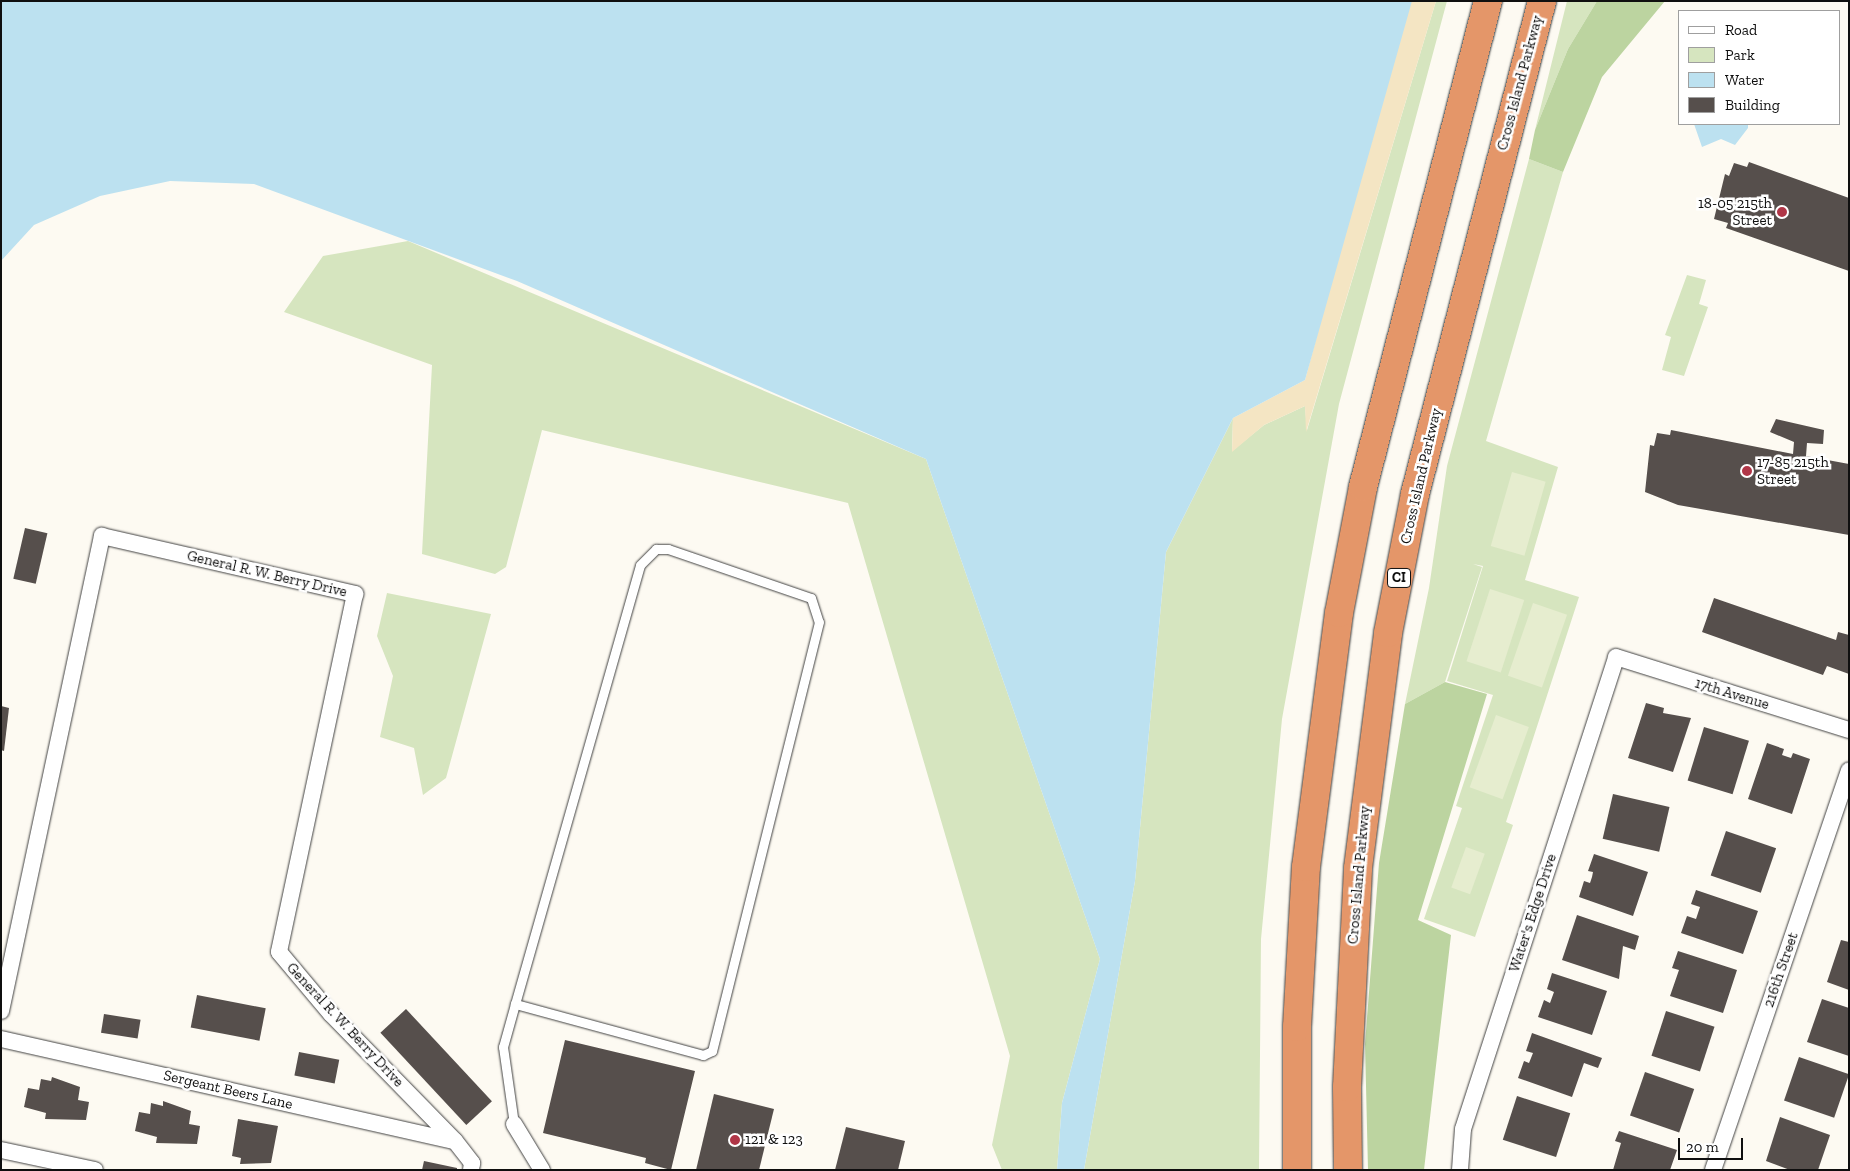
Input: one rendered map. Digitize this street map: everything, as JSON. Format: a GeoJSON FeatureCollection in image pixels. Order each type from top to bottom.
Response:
{"type":"FeatureCollection","features":[{"type":"Feature","properties":{"kind":"highway"},"geometry":{"type":"LineString","coordinates":[[1297,1170],[1297,1027],[1306,876],[1339,613],[1363,486],[1488,1]]}},
{"type":"Feature","properties":{"kind":"highway","name":"Cross Island Parkway"},"geometry":{"type":"LineString","coordinates":[[1348,1170],[1348,1077],[1358,868],[1388,632],[1415,494],[1542,1]]}},
{"type":"Feature","properties":{"kind":"street","name":"General R. W. Berry Drive"},"geometry":{"type":"LineString","coordinates":[[1,1011],[102,536],[355,594],[279,952],[331,1014],[456,1141]]}},
{"type":"Feature","properties":{"kind":"street","name":"17th Avenue"},"geometry":{"type":"LineString","coordinates":[[1616,658],[1849,730]]}},
{"type":"Feature","properties":{"kind":"street","name":"Water's Edge Drive"},"geometry":{"type":"LineString","coordinates":[[1460,1170],[1463,1129],[1616,658]]}},
{"type":"Feature","properties":{"kind":"street","name":"216th Street"},"geometry":{"type":"LineString","coordinates":[[1713,1170],[1849,770]]}},
{"type":"Feature","properties":{"kind":"street","name":"Sergeant Beers Lane"},"geometry":{"type":"LineString","coordinates":[[1,1039],[456,1141]]}},
{"type":"Feature","properties":{"kind":"street"},"geometry":{"type":"LineString","coordinates":[[514,1124],[542,1170]]}},
{"type":"Feature","properties":{"kind":"street"},"geometry":{"type":"LineString","coordinates":[[456,1141],[472,1163],[471,1170]]}},
{"type":"Feature","properties":{"kind":"street"},"geometry":{"type":"LineString","coordinates":[[1,1150],[37,1164],[95,1170]]}},
{"type":"Feature","properties":{"kind":"lane"},"geometry":{"type":"LineString","coordinates":[[514,1124],[503,1046],[515,1004],[645,556],[656,549],[668,550],[811,598],[819,622],[712,1051],[703,1055],[515,1004]]}},
{"type":"Feature","properties":{"kind":"green space"},"geometry":{"type":"Polygon","coordinates":[[[1436,1],[1447,1],[1339,404],[1282,719],[1261,939],[1259,1170],[1084,1170],[1135,881],[1166,552],[1233,418],[1232,451],[1264,425],[1305,406],[1307,430],[1436,1]]]}},
{"type":"Feature","properties":{"kind":"green space"},"geometry":{"type":"Polygon","coordinates":[[[1567,1],[1597,1],[1568,49],[1535,130],[1567,1]]]}},
{"type":"Feature","properties":{"kind":"green space"},"geometry":{"type":"Polygon","coordinates":[[[1597,1],[1665,1],[1602,77],[1563,172],[1529,159],[1535,130],[1568,49],[1597,1]]]}},
{"type":"Feature","properties":{"kind":"green space"},"geometry":{"type":"Polygon","coordinates":[[[1529,159],[1563,172],[1486,441],[1558,467],[1525,580],[1579,597],[1506,822],[1513,825],[1475,937],[1424,919],[1462,808],[1456,806],[1493,695],[1447,681],[1483,566],[1473,564],[1482,567],[1445,682],[1405,704],[1429,588],[1447,466],[1529,159]]]}},
{"type":"Feature","properties":{"kind":"green space"},"geometry":{"type":"Polygon","coordinates":[[[408,241],[926,459],[1100,959],[1062,1103],[1057,1170],[1002,1170],[992,1145],[1010,1056],[848,503],[542,430],[506,567],[495,574],[422,554],[432,365],[284,312],[323,256],[408,241]]]}},
{"type":"Feature","properties":{"kind":"green space"},"geometry":{"type":"Polygon","coordinates":[[[1687,275],[1706,280],[1699,304],[1708,307],[1684,376],[1662,370],[1671,337],[1665,335],[1687,275]]]}},
{"type":"Feature","properties":{"kind":"green space"},"geometry":{"type":"Polygon","coordinates":[[[1512,472],[1546,482],[1524,556],[1491,546],[1512,472]]]}},
{"type":"Feature","properties":{"kind":"green space"},"geometry":{"type":"Polygon","coordinates":[[[1490,589],[1524,600],[1501,672],[1467,661],[1490,589]]]}},
{"type":"Feature","properties":{"kind":"green space"},"geometry":{"type":"Polygon","coordinates":[[[387,593],[491,614],[446,778],[423,795],[414,748],[380,737],[393,676],[377,636],[387,593]]]}},
{"type":"Feature","properties":{"kind":"green space"},"geometry":{"type":"Polygon","coordinates":[[[1533,603],[1567,615],[1542,688],[1508,676],[1533,603]]]}},
{"type":"Feature","properties":{"kind":"green space"},"geometry":{"type":"Polygon","coordinates":[[[1445,682],[1487,694],[1418,920],[1451,935],[1424,1170],[1368,1170],[1365,1044],[1379,863],[1405,704],[1445,682]]]}},
{"type":"Feature","properties":{"kind":"green space"},"geometry":{"type":"Polygon","coordinates":[[[1496,715],[1529,727],[1503,799],[1470,787],[1496,715]]]}},
{"type":"Feature","properties":{"kind":"green space"},"geometry":{"type":"Polygon","coordinates":[[[1466,847],[1485,854],[1470,894],[1451,887],[1466,847]]]}},
{"type":"Feature","properties":{"kind":"sand"},"geometry":{"type":"Polygon","coordinates":[[[1407,1],[1436,1],[1306,432],[1305,406],[1264,425],[1232,452],[1233,418],[1305,380],[1407,1]]]}},
{"type":"Feature","properties":{"kind":"water"},"geometry":{"type":"Polygon","coordinates":[[[1,1],[1412,1],[1305,380],[1233,418],[1166,552],[1135,881],[1084,1170],[1057,1170],[1062,1103],[1100,959],[926,459],[517,281],[254,184],[170,181],[100,196],[34,225],[1,261],[1,1]]]}},
{"type":"Feature","properties":{"kind":"water"},"geometry":{"type":"Polygon","coordinates":[[[1694,125],[1748,125],[1748,128],[1735,145],[1721,139],[1702,147],[1694,125]]]}},
{"type":"Feature","properties":{"kind":"building","name":"18-05 215th Street"},"geometry":{"type":"Polygon","coordinates":[[[1749,162],[1849,198],[1849,271],[1726,228],[1728,223],[1714,219],[1725,174],[1729,176],[1734,163],[1747,167],[1749,162]]]}},
{"type":"Feature","properties":{"kind":"building","name":"17-85 215th Street"},"geometry":{"type":"Polygon","coordinates":[[[1776,419],[1824,430],[1823,444],[1807,443],[1806,456],[1849,464],[1849,535],[1678,505],[1645,492],[1650,445],[1654,446],[1657,433],[1670,435],[1671,430],[1793,454],[1794,442],[1770,432],[1776,419]]]}},
{"type":"Feature","properties":{"kind":"building"},"geometry":{"type":"Polygon","coordinates":[[[25,528],[47,533],[36,584],[13,579],[25,528]]]}},
{"type":"Feature","properties":{"kind":"building"},"geometry":{"type":"Polygon","coordinates":[[[1714,598],[1836,640],[1838,632],[1849,635],[1849,674],[1827,666],[1823,675],[1702,632],[1714,598]]]}},
{"type":"Feature","properties":{"kind":"building"},"geometry":{"type":"Polygon","coordinates":[[[1646,703],[1664,708],[1663,713],[1691,718],[1673,772],[1628,758],[1646,703]]]}},
{"type":"Feature","properties":{"kind":"building"},"geometry":{"type":"Polygon","coordinates":[[[1,706],[9,708],[4,751],[1,750],[1,706]]]}},
{"type":"Feature","properties":{"kind":"building"},"geometry":{"type":"Polygon","coordinates":[[[1704,727],[1749,741],[1733,794],[1688,781],[1704,727]]]}},
{"type":"Feature","properties":{"kind":"building"},"geometry":{"type":"Polygon","coordinates":[[[1767,743],[1784,749],[1782,755],[1791,758],[1793,753],[1810,759],[1792,814],[1748,799],[1767,743]]]}},
{"type":"Feature","properties":{"kind":"building"},"geometry":{"type":"Polygon","coordinates":[[[1613,794],[1670,807],[1659,852],[1603,839],[1613,794]]]}},
{"type":"Feature","properties":{"kind":"building"},"geometry":{"type":"Polygon","coordinates":[[[1726,831],[1776,848],[1761,893],[1711,875],[1726,831]]]}},
{"type":"Feature","properties":{"kind":"building"},"geometry":{"type":"Polygon","coordinates":[[[1594,854],[1648,872],[1633,916],[1579,897],[1584,881],[1590,883],[1593,872],[1588,871],[1594,854]]]}},
{"type":"Feature","properties":{"kind":"building"},"geometry":{"type":"Polygon","coordinates":[[[1696,890],[1758,911],[1743,954],[1681,933],[1687,916],[1696,919],[1700,907],[1691,904],[1696,890]]]}},
{"type":"Feature","properties":{"kind":"building"},"geometry":{"type":"Polygon","coordinates":[[[1577,915],[1639,936],[1635,950],[1623,946],[1619,979],[1562,960],[1577,915]]]}},
{"type":"Feature","properties":{"kind":"building"},"geometry":{"type":"Polygon","coordinates":[[[1841,940],[1849,942],[1849,990],[1827,982],[1841,940]]]}},
{"type":"Feature","properties":{"kind":"building"},"geometry":{"type":"Polygon","coordinates":[[[1678,951],[1737,970],[1723,1013],[1670,996],[1679,970],[1672,968],[1678,951]]]}},
{"type":"Feature","properties":{"kind":"building"},"geometry":{"type":"Polygon","coordinates":[[[1552,973],[1607,991],[1592,1035],[1538,1017],[1544,1000],[1550,1003],[1554,992],[1547,989],[1552,973]]]}},
{"type":"Feature","properties":{"kind":"building"},"geometry":{"type":"Polygon","coordinates":[[[197,995],[266,1008],[259,1041],[191,1027],[197,995]]]}},
{"type":"Feature","properties":{"kind":"building"},"geometry":{"type":"Polygon","coordinates":[[[1822,999],[1849,1008],[1849,1056],[1807,1042],[1822,999]]]}},
{"type":"Feature","properties":{"kind":"building"},"geometry":{"type":"Polygon","coordinates":[[[406,1009],[492,1101],[466,1125],[380,1033],[406,1009]]]}},
{"type":"Feature","properties":{"kind":"building"},"geometry":{"type":"Polygon","coordinates":[[[1666,1011],[1715,1027],[1700,1071],[1651,1056],[1666,1011]]]}},
{"type":"Feature","properties":{"kind":"building"},"geometry":{"type":"Polygon","coordinates":[[[104,1014],[141,1020],[138,1039],[101,1033],[104,1014]]]}},
{"type":"Feature","properties":{"kind":"building"},"geometry":{"type":"Polygon","coordinates":[[[1532,1033],[1602,1058],[1598,1068],[1584,1063],[1572,1097],[1518,1078],[1524,1061],[1529,1063],[1533,1053],[1526,1051],[1532,1033]]]}},
{"type":"Feature","properties":{"kind":"building"},"geometry":{"type":"Polygon","coordinates":[[[565,1040],[695,1071],[671,1170],[645,1163],[646,1158],[543,1133],[565,1040]]]}},
{"type":"Feature","properties":{"kind":"building"},"geometry":{"type":"Polygon","coordinates":[[[299,1052],[339,1060],[335,1083],[294,1076],[299,1052]]]}},
{"type":"Feature","properties":{"kind":"building"},"geometry":{"type":"Polygon","coordinates":[[[1799,1057],[1849,1074],[1834,1118],[1784,1100],[1799,1057]]]}},
{"type":"Feature","properties":{"kind":"building"},"geometry":{"type":"Polygon","coordinates":[[[1645,1072],[1694,1089],[1679,1132],[1630,1115],[1645,1072]]]}},
{"type":"Feature","properties":{"kind":"building"},"geometry":{"type":"Polygon","coordinates":[[[52,1077],[80,1087],[78,1100],[89,1102],[86,1120],[45,1119],[46,1113],[24,1107],[28,1088],[39,1090],[41,1079],[51,1081],[52,1077]]]}},
{"type":"Feature","properties":{"kind":"building","name":"121 & 123"},"geometry":{"type":"Polygon","coordinates":[[[714,1094],[774,1109],[759,1170],[696,1170],[714,1094]]]}},
{"type":"Feature","properties":{"kind":"building"},"geometry":{"type":"Polygon","coordinates":[[[1517,1096],[1570,1113],[1556,1157],[1503,1140],[1517,1096]]]}},
{"type":"Feature","properties":{"kind":"building"},"geometry":{"type":"Polygon","coordinates":[[[163,1101],[191,1111],[189,1124],[200,1126],[197,1144],[156,1143],[157,1137],[135,1131],[139,1112],[150,1114],[151,1103],[163,1106],[163,1101]]]}},
{"type":"Feature","properties":{"kind":"building"},"geometry":{"type":"Polygon","coordinates":[[[1780,1117],[1830,1135],[1818,1170],[1790,1170],[1766,1161],[1780,1117]]]}},
{"type":"Feature","properties":{"kind":"building"},"geometry":{"type":"Polygon","coordinates":[[[238,1119],[278,1126],[271,1163],[240,1164],[241,1158],[232,1156],[238,1119]]]}},
{"type":"Feature","properties":{"kind":"building","name":"121 & 123"},"geometry":{"type":"Polygon","coordinates":[[[846,1127],[905,1141],[898,1170],[835,1170],[846,1127]]]}},
{"type":"Feature","properties":{"kind":"building"},"geometry":{"type":"Polygon","coordinates":[[[1619,1131],[1677,1150],[1670,1170],[1613,1170],[1621,1143],[1615,1141],[1619,1131]]]}},
{"type":"Feature","properties":{"kind":"building"},"geometry":{"type":"Polygon","coordinates":[[[424,1161],[457,1168],[457,1170],[422,1170],[424,1161]]]}},
{"type":"Feature","properties":{"kind":"place","name":"18-05 215th Street"},"geometry":{"type":"Point","coordinates":[1782,212]}},
{"type":"Feature","properties":{"kind":"place","name":"17-85 215th Street"},"geometry":{"type":"Point","coordinates":[1747,471]}},
{"type":"Feature","properties":{"kind":"place","name":"121 & 123"},"geometry":{"type":"Point","coordinates":[735,1140]}}]}
